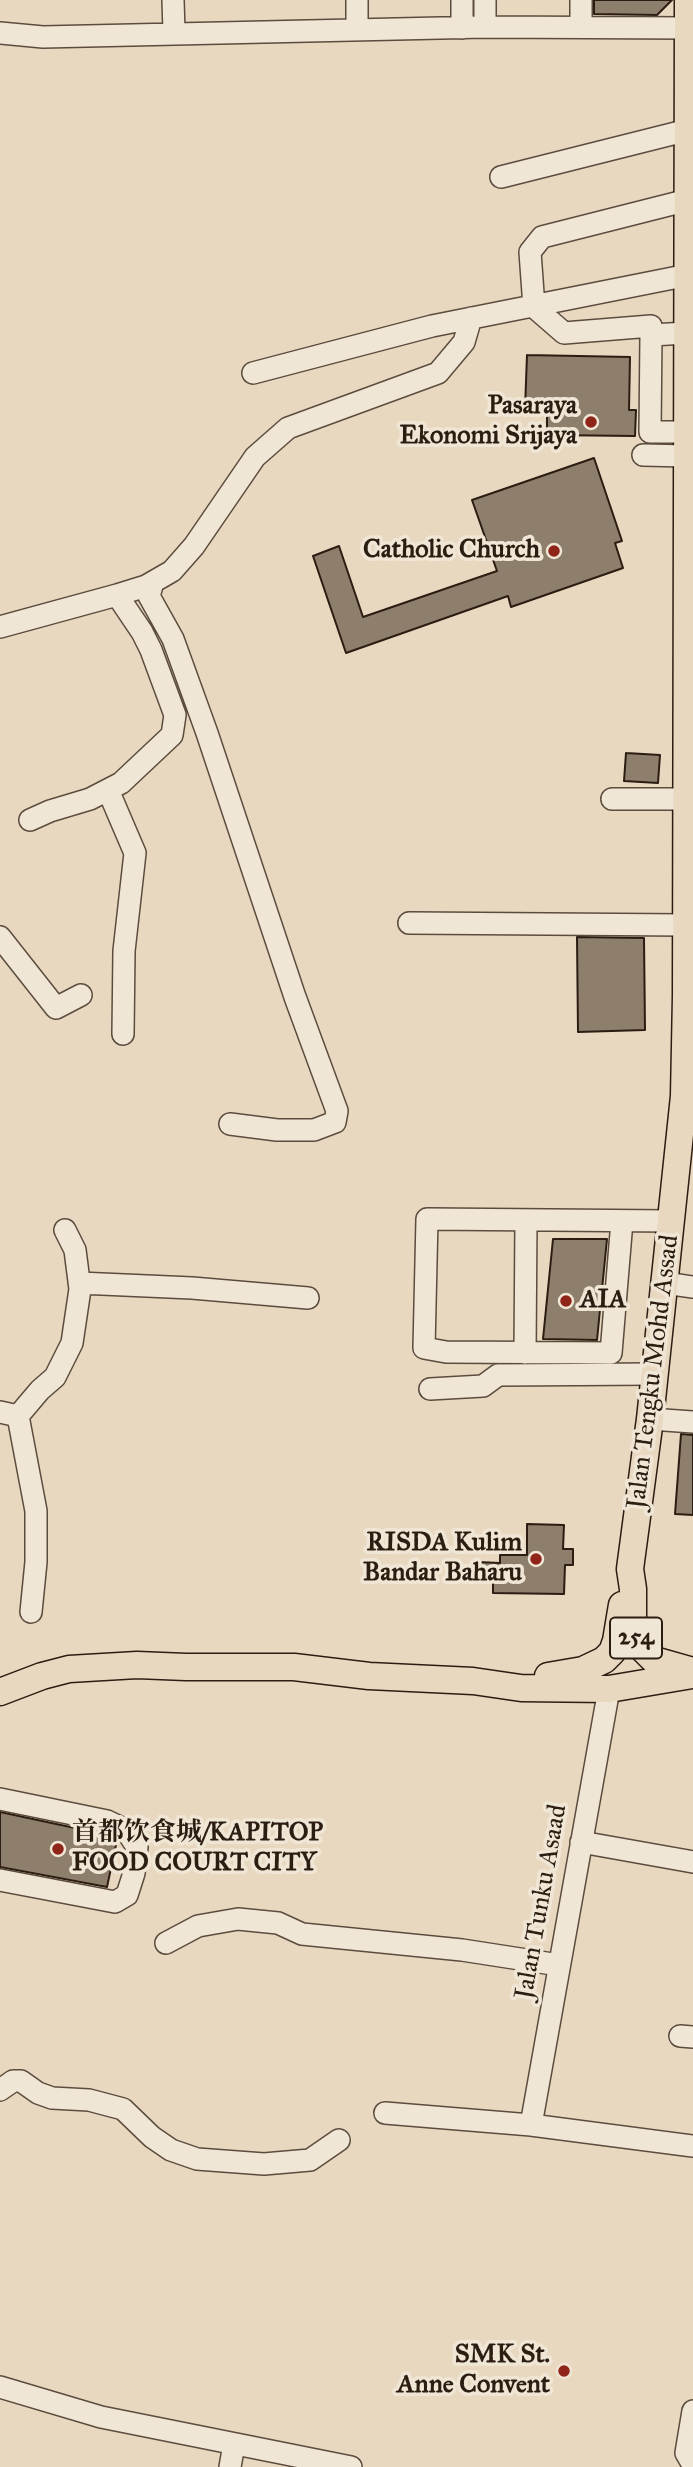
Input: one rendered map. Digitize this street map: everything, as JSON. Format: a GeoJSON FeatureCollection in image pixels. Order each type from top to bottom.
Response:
{"type":"FeatureCollection","features":[{"type":"Feature","properties":{"kind":"main road","name":"Jalan Tengku Mohd Assad"},"geometry":{"type":"LineString","coordinates":[[688,0],[688,1097],[630,1569],[633,1631],[638,1644],[654,1660],[693,1673]]}},
{"type":"Feature","properties":{"kind":"main road","name":"Jalan Tengku Mohd Assad"},"geometry":{"type":"LineString","coordinates":[[473,1681],[575,1672],[604,1660],[616,1641],[623,1584],[630,1569]]}},
{"type":"Feature","properties":{"kind":"main road"},"geometry":{"type":"LineString","coordinates":[[0,1692],[42,1675],[69,1669],[115,1665],[294,1667],[369,1676],[473,1681],[521,1688],[609,1689],[693,1673]]}},
{"type":"Feature","properties":{"kind":"street"},"geometry":{"type":"LineString","coordinates":[[173,0],[174,33]]}},
{"type":"Feature","properties":{"kind":"street"},"geometry":{"type":"LineString","coordinates":[[357,0],[357,29]]}},
{"type":"Feature","properties":{"kind":"street"},"geometry":{"type":"LineString","coordinates":[[462,28],[463,0]]}},
{"type":"Feature","properties":{"kind":"street"},"geometry":{"type":"LineString","coordinates":[[485,0],[485,27]]}},
{"type":"Feature","properties":{"kind":"street"},"geometry":{"type":"LineString","coordinates":[[581,0],[581,27]]}},
{"type":"Feature","properties":{"kind":"street"},"geometry":{"type":"LineString","coordinates":[[0,33],[43,37],[485,27],[688,28]]}},
{"type":"Feature","properties":{"kind":"street"},"geometry":{"type":"LineString","coordinates":[[501,177],[688,130]]}},
{"type":"Feature","properties":{"kind":"street"},"geometry":{"type":"LineString","coordinates":[[687,444],[650,432],[651,326],[564,333],[534,307],[530,252],[542,237],[688,200]]}},
{"type":"Feature","properties":{"kind":"street"},"geometry":{"type":"LineString","coordinates":[[253,373],[432,326],[690,274]]}},
{"type":"Feature","properties":{"kind":"street"},"geometry":{"type":"LineString","coordinates":[[0,627],[117,595],[150,584],[172,571],[194,546],[255,457],[288,428],[438,373],[464,342],[471,318]]}},
{"type":"Feature","properties":{"kind":"street"},"geometry":{"type":"LineString","coordinates":[[651,335],[687,333]]}},
{"type":"Feature","properties":{"kind":"street"},"geometry":{"type":"LineString","coordinates":[[643,455],[687,444]]}},
{"type":"Feature","properties":{"kind":"street"},"geometry":{"type":"LineString","coordinates":[[150,584],[149,596],[173,639],[208,733],[291,984],[337,1111],[335,1122],[320,1127],[277,1130],[230,1124]]}},
{"type":"Feature","properties":{"kind":"street"},"geometry":{"type":"LineString","coordinates":[[30,820],[90,799],[121,783],[172,735],[175,715],[152,650],[117,595]]}},
{"type":"Feature","properties":{"kind":"street"},"geometry":{"type":"LineString","coordinates":[[108,790],[135,853],[124,951],[123,1034]]}},
{"type":"Feature","properties":{"kind":"street"},"geometry":{"type":"LineString","coordinates":[[612,799],[687,799]]}},
{"type":"Feature","properties":{"kind":"street"},"geometry":{"type":"LineString","coordinates":[[409,923],[686,925]]}},
{"type":"Feature","properties":{"kind":"street"},"geometry":{"type":"LineString","coordinates":[[0,936],[56,1008],[81,995]]}},
{"type":"Feature","properties":{"kind":"street"},"geometry":{"type":"LineString","coordinates":[[622,1221],[611,1353],[446,1352],[424,1348],[427,1219],[672,1221]]}},
{"type":"Feature","properties":{"kind":"street"},"geometry":{"type":"LineString","coordinates":[[524,1353],[526,1220]]}},
{"type":"Feature","properties":{"kind":"street"},"geometry":{"type":"LineString","coordinates":[[31,1612],[36,1562],[36,1511],[9,1414],[55,1377],[72,1343],[79,1283],[75,1250],[65,1230]]}},
{"type":"Feature","properties":{"kind":"street"},"geometry":{"type":"LineString","coordinates":[[79,1283],[192,1288],[308,1298]]}},
{"type":"Feature","properties":{"kind":"street"},"geometry":{"type":"LineString","coordinates":[[665,1283],[693,1287]]}},
{"type":"Feature","properties":{"kind":"street"},"geometry":{"type":"LineString","coordinates":[[430,1389],[483,1386],[498,1375],[655,1374]]}},
{"type":"Feature","properties":{"kind":"street"},"geometry":{"type":"LineString","coordinates":[[650,1419],[693,1422]]}},
{"type":"Feature","properties":{"kind":"street","name":"Jalan Tunku Asaad"},"geometry":{"type":"LineString","coordinates":[[531,2125],[609,1689]]}},
{"type":"Feature","properties":{"kind":"street"},"geometry":{"type":"LineString","coordinates":[[0,1800],[107,1821],[126,1830],[137,1847],[134,1873],[127,1895],[115,1902],[0,1880]]}},
{"type":"Feature","properties":{"kind":"street"},"geometry":{"type":"LineString","coordinates":[[582,1842],[693,1862]]}},
{"type":"Feature","properties":{"kind":"street"},"geometry":{"type":"LineString","coordinates":[[166,1943],[198,1926],[239,1919],[278,1923],[302,1934],[462,1950],[559,1965]]}},
{"type":"Feature","properties":{"kind":"street"},"geometry":{"type":"LineString","coordinates":[[0,2090],[13,2081],[21,2081],[38,2093],[52,2098],[89,2100],[123,2109],[152,2137],[171,2150],[197,2159],[264,2164],[310,2160],[340,2140]]}},
{"type":"Feature","properties":{"kind":"street"},"geometry":{"type":"LineString","coordinates":[[385,2113],[531,2125],[693,2146]]}},
{"type":"Feature","properties":{"kind":"street"},"geometry":{"type":"LineString","coordinates":[[0,2387],[101,2417],[351,2467]]}},
{"type":"Feature","properties":{"kind":"street"},"geometry":{"type":"LineString","coordinates":[[693,2411],[686,2453],[693,2465]]}},
{"type":"Feature","properties":{"kind":"street"},"geometry":{"type":"LineString","coordinates":[[230,2467],[234,2444]]}},
{"type":"Feature","properties":{"kind":"building"},"geometry":{"type":"Polygon","coordinates":[[[594,0],[672,0],[657,15],[594,14],[594,0]]]}},
{"type":"Feature","properties":{"kind":"building"},"geometry":{"type":"Polygon","coordinates":[[[527,355],[630,357],[629,410],[636,410],[635,436],[547,435],[547,409],[525,409],[527,355]]]}},
{"type":"Feature","properties":{"kind":"building","name":"Catholic Church"},"geometry":{"type":"Polygon","coordinates":[[[594,458],[622,541],[615,543],[623,568],[511,607],[508,596],[346,653],[313,556],[339,546],[363,617],[497,571],[472,500],[594,458]]]}},
{"type":"Feature","properties":{"kind":"building"},"geometry":{"type":"Polygon","coordinates":[[[626,753],[660,755],[658,783],[624,781],[626,753]]]}},
{"type":"Feature","properties":{"kind":"building"},"geometry":{"type":"Polygon","coordinates":[[[577,937],[644,938],[645,1030],[578,1032],[577,937]]]}},
{"type":"Feature","properties":{"kind":"building"},"geometry":{"type":"Polygon","coordinates":[[[553,1239],[607,1239],[597,1340],[543,1339],[553,1239]]]}},
{"type":"Feature","properties":{"kind":"building"},"geometry":{"type":"Polygon","coordinates":[[[681,1434],[693,1435],[693,1515],[675,1514],[681,1434]]]}},
{"type":"Feature","properties":{"kind":"building","name":"RISDA Kulim Bandar Baharu"},"geometry":{"type":"Polygon","coordinates":[[[527,1524],[564,1525],[563,1549],[573,1549],[573,1565],[565,1565],[564,1594],[493,1593],[493,1576],[478,1576],[478,1562],[500,1563],[500,1555],[527,1555],[527,1524]]]}},
{"type":"Feature","properties":{"kind":"building","name":"首都饮食城/KAPITOP FOOD COURT CITY"},"geometry":{"type":"Polygon","coordinates":[[[0,1812],[103,1834],[117,1840],[107,1887],[0,1867],[0,1812]]]}},
{"type":"Feature","properties":{"kind":"place","name":"Pasaraya Ekonomi Srijaya"},"geometry":{"type":"Point","coordinates":[591,422]}},
{"type":"Feature","properties":{"kind":"place","name":"Catholic Church"},"geometry":{"type":"Point","coordinates":[554,551]}},
{"type":"Feature","properties":{"kind":"place","name":"AIA"},"geometry":{"type":"Point","coordinates":[566,1301]}},
{"type":"Feature","properties":{"kind":"place","name":"RISDA Kulim Bandar Baharu"},"geometry":{"type":"Point","coordinates":[536,1559]}},
{"type":"Feature","properties":{"kind":"place","name":"首都饮食城/KAPITOP FOOD COURT CITY"},"geometry":{"type":"Point","coordinates":[58,1849]}},
{"type":"Feature","properties":{"kind":"place","name":"SMK St. Anne Convent"},"geometry":{"type":"Point","coordinates":[564,2371]}}]}
